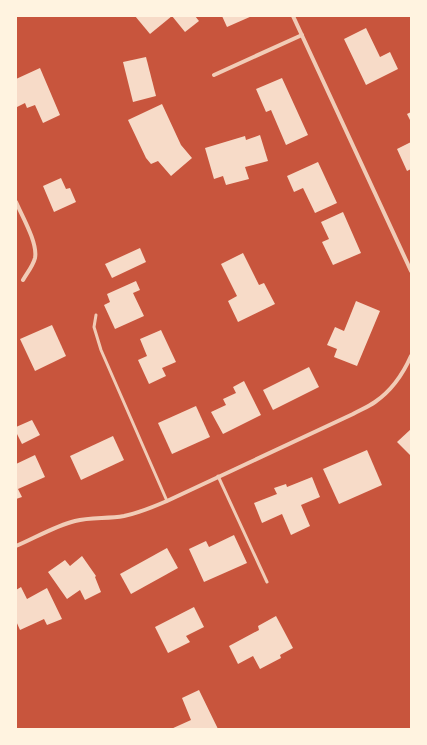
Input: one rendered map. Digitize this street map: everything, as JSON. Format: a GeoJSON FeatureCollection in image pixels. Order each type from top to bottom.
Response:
{"type":"FeatureCollection","features":[{"type":"Feature","properties":{"kind":"street"},"geometry":{"type":"LineString","coordinates":[[293,16],[411,271]]}},
{"type":"Feature","properties":{"kind":"street"},"geometry":{"type":"LineString","coordinates":[[214,75],[302,35]]}},
{"type":"Feature","properties":{"kind":"street"},"geometry":{"type":"LineString","coordinates":[[16,202],[34,244],[36,257],[32,267],[23,280]]}},
{"type":"Feature","properties":{"kind":"street"},"geometry":{"type":"LineString","coordinates":[[16,546],[57,527],[74,521],[124,516],[144,511],[353,414],[375,402],[393,386],[406,368],[411,356]]}},
{"type":"Feature","properties":{"kind":"lane"},"geometry":{"type":"LineString","coordinates":[[96,315],[94,327],[101,350],[167,501]]}},
{"type":"Feature","properties":{"kind":"lane"},"geometry":{"type":"LineString","coordinates":[[218,476],[268,582]]}},
{"type":"Feature","properties":{"kind":"building"},"geometry":{"type":"Polygon","coordinates":[[[135,16],[172,16],[150,34],[135,16]]]}},
{"type":"Feature","properties":{"kind":"building"},"geometry":{"type":"Polygon","coordinates":[[[172,16],[195,16],[199,21],[185,32],[172,16]]]}},
{"type":"Feature","properties":{"kind":"building"},"geometry":{"type":"Polygon","coordinates":[[[222,16],[252,16],[227,27],[222,16]]]}},
{"type":"Feature","properties":{"kind":"building"},"geometry":{"type":"Polygon","coordinates":[[[366,28],[380,57],[390,52],[398,69],[366,85],[344,39],[366,28]]]}},
{"type":"Feature","properties":{"kind":"building"},"geometry":{"type":"Polygon","coordinates":[[[146,57],[156,96],[133,102],[123,62],[146,57]]]}},
{"type":"Feature","properties":{"kind":"building"},"geometry":{"type":"Polygon","coordinates":[[[40,68],[60,115],[43,123],[35,105],[27,108],[25,103],[17,107],[16,105],[16,79],[40,68]]]}},
{"type":"Feature","properties":{"kind":"building"},"geometry":{"type":"Polygon","coordinates":[[[282,78],[308,135],[286,145],[271,110],[266,112],[256,89],[282,78]]]}},
{"type":"Feature","properties":{"kind":"building"},"geometry":{"type":"Polygon","coordinates":[[[162,104],[181,145],[192,158],[171,176],[158,161],[151,164],[146,158],[128,120],[162,104]]]}},
{"type":"Feature","properties":{"kind":"building"},"geometry":{"type":"Polygon","coordinates":[[[411,112],[411,122],[407,114],[411,112]]]}},
{"type":"Feature","properties":{"kind":"building"},"geometry":{"type":"Polygon","coordinates":[[[260,135],[268,161],[245,167],[249,179],[226,185],[223,176],[214,179],[205,148],[245,136],[246,140],[260,135]]]}},
{"type":"Feature","properties":{"kind":"building"},"geometry":{"type":"Polygon","coordinates":[[[411,142],[411,169],[407,171],[397,149],[411,142]]]}},
{"type":"Feature","properties":{"kind":"building"},"geometry":{"type":"Polygon","coordinates":[[[318,162],[337,203],[315,213],[303,188],[294,192],[287,176],[318,162]]]}},
{"type":"Feature","properties":{"kind":"building"},"geometry":{"type":"Polygon","coordinates":[[[61,178],[66,189],[70,188],[76,202],[54,212],[43,186],[61,178]]]}},
{"type":"Feature","properties":{"kind":"building"},"geometry":{"type":"Polygon","coordinates":[[[343,212],[361,253],[333,265],[322,242],[329,239],[321,222],[343,212]]]}},
{"type":"Feature","properties":{"kind":"building"},"geometry":{"type":"Polygon","coordinates":[[[140,248],[146,262],[112,278],[105,264],[140,248]]]}},
{"type":"Feature","properties":{"kind":"building"},"geometry":{"type":"Polygon","coordinates":[[[243,253],[259,285],[264,283],[275,304],[238,322],[228,301],[237,296],[221,264],[243,253]]]}},
{"type":"Feature","properties":{"kind":"building"},"geometry":{"type":"Polygon","coordinates":[[[136,281],[140,290],[133,293],[144,316],[115,329],[104,305],[110,302],[107,294],[136,281]]]}},
{"type":"Feature","properties":{"kind":"building"},"geometry":{"type":"Polygon","coordinates":[[[356,301],[380,311],[357,366],[334,357],[337,349],[327,345],[335,327],[344,331],[356,301]]]}},
{"type":"Feature","properties":{"kind":"building"},"geometry":{"type":"Polygon","coordinates":[[[52,325],[66,356],[35,371],[20,339],[52,325]]]}},
{"type":"Feature","properties":{"kind":"building"},"geometry":{"type":"Polygon","coordinates":[[[161,330],[176,362],[162,368],[166,376],[149,384],[138,360],[147,356],[140,339],[161,330]]]}},
{"type":"Feature","properties":{"kind":"building"},"geometry":{"type":"Polygon","coordinates":[[[309,367],[319,387],[273,410],[263,390],[309,367]]]}},
{"type":"Feature","properties":{"kind":"building"},"geometry":{"type":"Polygon","coordinates":[[[244,381],[261,415],[223,434],[211,412],[226,405],[223,399],[236,393],[233,387],[244,381]]]}},
{"type":"Feature","properties":{"kind":"building"},"geometry":{"type":"Polygon","coordinates":[[[196,406],[210,437],[172,454],[158,423],[196,406]]]}},
{"type":"Feature","properties":{"kind":"building"},"geometry":{"type":"Polygon","coordinates":[[[32,420],[40,435],[22,444],[16,432],[16,427],[32,420]]]}},
{"type":"Feature","properties":{"kind":"building"},"geometry":{"type":"Polygon","coordinates":[[[411,429],[411,456],[397,442],[411,429]]]}},
{"type":"Feature","properties":{"kind":"building"},"geometry":{"type":"Polygon","coordinates":[[[113,436],[124,460],[81,480],[70,456],[113,436]]]}},
{"type":"Feature","properties":{"kind":"building"},"geometry":{"type":"Polygon","coordinates":[[[367,450],[382,485],[339,504],[323,469],[367,450]]]}},
{"type":"Feature","properties":{"kind":"building"},"geometry":{"type":"Polygon","coordinates":[[[35,455],[45,477],[18,489],[22,497],[16,499],[16,464],[35,455]]]}},
{"type":"Feature","properties":{"kind":"building"},"geometry":{"type":"Polygon","coordinates":[[[312,477],[320,497],[301,505],[310,526],[291,535],[282,514],[262,523],[254,503],[277,494],[274,488],[286,484],[287,487],[312,477]]]}},
{"type":"Feature","properties":{"kind":"building"},"geometry":{"type":"Polygon","coordinates":[[[234,535],[247,563],[204,582],[189,549],[206,541],[209,547],[234,535]]]}},
{"type":"Feature","properties":{"kind":"building"},"geometry":{"type":"Polygon","coordinates":[[[167,548],[178,568],[131,594],[120,574],[167,548]]]}},
{"type":"Feature","properties":{"kind":"building"},"geometry":{"type":"Polygon","coordinates":[[[82,556],[96,576],[95,577],[101,592],[85,600],[80,590],[67,599],[48,572],[65,560],[70,566],[82,556]]]}},
{"type":"Feature","properties":{"kind":"building"},"geometry":{"type":"Polygon","coordinates":[[[21,587],[27,599],[47,588],[62,619],[47,625],[44,619],[20,630],[16,621],[16,590],[21,587]]]}},
{"type":"Feature","properties":{"kind":"building"},"geometry":{"type":"Polygon","coordinates":[[[194,607],[204,627],[186,636],[190,642],[168,653],[155,627],[194,607]]]}},
{"type":"Feature","properties":{"kind":"building"},"geometry":{"type":"Polygon","coordinates":[[[276,616],[293,648],[280,655],[281,658],[260,669],[253,656],[238,664],[229,646],[259,630],[258,626],[276,616]]]}},
{"type":"Feature","properties":{"kind":"building"},"geometry":{"type":"Polygon","coordinates":[[[199,690],[218,729],[171,729],[191,720],[182,698],[199,690]]]}}]}
